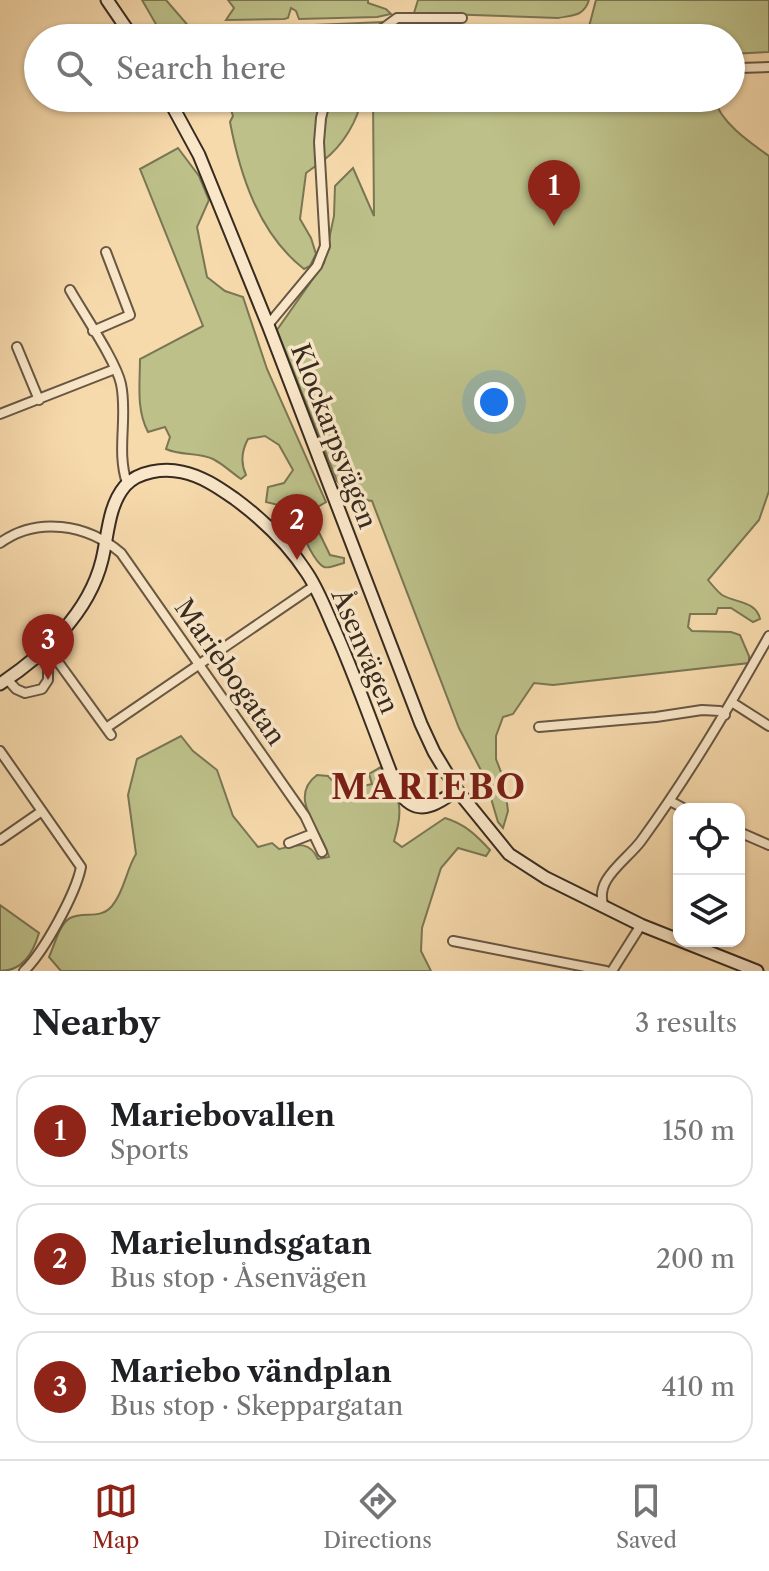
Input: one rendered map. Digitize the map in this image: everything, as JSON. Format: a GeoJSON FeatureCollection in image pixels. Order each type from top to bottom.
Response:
{"type":"FeatureCollection","features":[{"type":"Feature","properties":{"kind":"street"},"geometry":{"type":"LineString","coordinates":[[107,0],[123,24]]}},
{"type":"Feature","properties":{"kind":"street"},"geometry":{"type":"LineString","coordinates":[[389,24],[397,18],[462,18]]}},
{"type":"Feature","properties":{"kind":"street"},"geometry":{"type":"LineString","coordinates":[[745,68],[769,67]]}},
{"type":"Feature","properties":{"kind":"street","name":"Klockarpsvägen"},"geometry":{"type":"LineString","coordinates":[[176,112],[199,155],[268,325],[421,724],[457,790]]}},
{"type":"Feature","properties":{"kind":"street"},"geometry":{"type":"LineString","coordinates":[[268,325],[317,266],[325,246],[319,142],[322,112]]}},
{"type":"Feature","properties":{"kind":"street"},"geometry":{"type":"LineString","coordinates":[[93,331],[130,315],[106,252]]}},
{"type":"Feature","properties":{"kind":"street"},"geometry":{"type":"LineString","coordinates":[[48,648],[48,680],[42,689],[31,694],[20,692],[4,681],[48,648],[80,607],[94,583],[119,495],[127,483],[122,466],[122,392],[115,369],[70,290]]}},
{"type":"Feature","properties":{"kind":"street"},"geometry":{"type":"LineString","coordinates":[[17,347],[39,400]]}},
{"type":"Feature","properties":{"kind":"street"},"geometry":{"type":"LineString","coordinates":[[0,414],[115,369]]}},
{"type":"Feature","properties":{"kind":"street","name":"Åsenvägen"},"geometry":{"type":"LineString","coordinates":[[127,483],[161,470],[190,474],[210,483],[247,508],[273,532],[314,586],[346,656],[398,791],[409,804],[421,807],[435,804],[457,790]]}},
{"type":"Feature","properties":{"kind":"street"},"geometry":{"type":"LineString","coordinates":[[0,543],[27,528],[41,525],[95,534],[106,540]]}},
{"type":"Feature","properties":{"kind":"street","name":"Mariebogatan"},"geometry":{"type":"LineString","coordinates":[[106,540],[121,553],[305,816],[322,852]]}},
{"type":"Feature","properties":{"kind":"street"},"geometry":{"type":"LineString","coordinates":[[48,648],[109,732],[314,586]]}},
{"type":"Feature","properties":{"kind":"street"},"geometry":{"type":"LineString","coordinates":[[604,907],[601,899],[603,885],[670,801],[733,703],[769,636]]}},
{"type":"Feature","properties":{"kind":"street"},"geometry":{"type":"LineString","coordinates":[[733,703],[769,726]]}},
{"type":"Feature","properties":{"kind":"street"},"geometry":{"type":"LineString","coordinates":[[539,727],[642,719],[702,710],[720,711],[725,715]]}},
{"type":"Feature","properties":{"kind":"street"},"geometry":{"type":"LineString","coordinates":[[0,751],[81,867],[78,881],[52,932],[24,971]]}},
{"type":"Feature","properties":{"kind":"street"},"geometry":{"type":"LineString","coordinates":[[457,790],[509,854],[546,878],[641,925],[753,970],[765,971]]}},
{"type":"Feature","properties":{"kind":"street"},"geometry":{"type":"LineString","coordinates":[[670,801],[674,803]]}},
{"type":"Feature","properties":{"kind":"street"},"geometry":{"type":"LineString","coordinates":[[0,840],[42,811]]}},
{"type":"Feature","properties":{"kind":"street"},"geometry":{"type":"LineString","coordinates":[[289,843],[312,834]]}},
{"type":"Feature","properties":{"kind":"street"},"geometry":{"type":"LineString","coordinates":[[745,835],[769,845]]}},
{"type":"Feature","properties":{"kind":"street"},"geometry":{"type":"LineString","coordinates":[[612,971],[641,925]]}},
{"type":"Feature","properties":{"kind":"street"},"geometry":{"type":"LineString","coordinates":[[453,941],[606,971]]}},
{"type":"Feature","properties":{"kind":"green space"},"geometry":{"type":"Polygon","coordinates":[[[142,0],[166,0],[187,24],[156,24],[142,0]]]}},
{"type":"Feature","properties":{"kind":"green space"},"geometry":{"type":"Polygon","coordinates":[[[228,0],[368,0],[368,3],[391,14],[299,19],[291,8],[288,18],[284,19],[226,20],[234,8],[228,0]]]}},
{"type":"Feature","properties":{"kind":"green space"},"geometry":{"type":"Polygon","coordinates":[[[418,0],[589,0],[581,12],[558,18],[414,13],[418,0]]]}},
{"type":"Feature","properties":{"kind":"green space"},"geometry":{"type":"Polygon","coordinates":[[[596,0],[769,0],[769,52],[745,53],[745,24],[590,24],[596,0]]]}},
{"type":"Feature","properties":{"kind":"green space"},"geometry":{"type":"Polygon","coordinates":[[[406,20],[453,23],[452,24],[400,24],[406,20]]]}},
{"type":"Feature","properties":{"kind":"green space"},"geometry":{"type":"Polygon","coordinates":[[[382,22],[380,24],[336,24],[382,22]]]}},
{"type":"Feature","properties":{"kind":"green space"},"geometry":{"type":"Polygon","coordinates":[[[232,112],[318,112],[317,165],[306,173],[300,219],[316,254],[310,266],[304,269],[275,239],[254,202],[234,142],[230,122],[232,112]]]}},
{"type":"Feature","properties":{"kind":"green space"},"geometry":{"type":"Polygon","coordinates":[[[327,112],[358,112],[337,148],[324,160],[327,112]]]}},
{"type":"Feature","properties":{"kind":"green space"},"geometry":{"type":"Polygon","coordinates":[[[373,112],[720,112],[744,138],[769,156],[769,491],[759,520],[708,580],[722,595],[754,609],[760,619],[753,622],[731,608],[718,608],[716,614],[690,614],[688,627],[692,631],[740,635],[749,663],[553,685],[534,683],[513,714],[503,717],[496,736],[496,759],[504,780],[508,811],[503,828],[498,822],[485,778],[459,728],[372,501],[358,499],[337,481],[277,330],[324,263],[334,216],[335,186],[353,168],[374,216],[373,112]]]}},
{"type":"Feature","properties":{"kind":"green space"},"geometry":{"type":"Polygon","coordinates":[[[178,148],[199,176],[209,200],[197,227],[207,277],[225,291],[243,297],[267,369],[326,502],[309,512],[330,555],[344,558],[344,563],[331,567],[319,564],[291,508],[266,502],[268,487],[284,483],[293,470],[279,445],[265,436],[248,439],[242,456],[246,475],[241,479],[213,459],[166,449],[170,437],[165,427],[148,432],[144,423],[140,359],[203,326],[140,169],[178,148]]]}},
{"type":"Feature","properties":{"kind":"green space"},"geometry":{"type":"Polygon","coordinates":[[[181,736],[193,751],[217,770],[233,816],[258,847],[272,843],[279,849],[302,845],[311,849],[318,859],[329,857],[309,815],[305,794],[308,784],[317,775],[328,776],[342,791],[372,784],[369,774],[381,767],[398,802],[399,818],[394,841],[402,847],[445,818],[464,827],[480,840],[490,850],[486,856],[458,848],[441,868],[422,928],[421,951],[431,971],[61,971],[49,957],[63,925],[70,918],[102,913],[112,906],[136,854],[128,795],[137,759],[181,736]]]}},
{"type":"Feature","properties":{"kind":"green space"},"geometry":{"type":"Polygon","coordinates":[[[0,905],[39,933],[26,960],[15,968],[0,971],[0,905]]]}},
{"type":"Feature","properties":{"kind":"place","name":"Mariebovallen"},"geometry":{"type":"Point","coordinates":[554,226]}},
{"type":"Feature","properties":{"kind":"place","name":"Marielundsgatan"},"geometry":{"type":"Point","coordinates":[297,560]}},
{"type":"Feature","properties":{"kind":"place","name":"Mariebo vändplan"},"geometry":{"type":"Point","coordinates":[48,680]}},
{"type":"Feature","properties":{"kind":"district","name":"MARIEBO"},"geometry":{"type":"Point","coordinates":[429,787]}}]}
